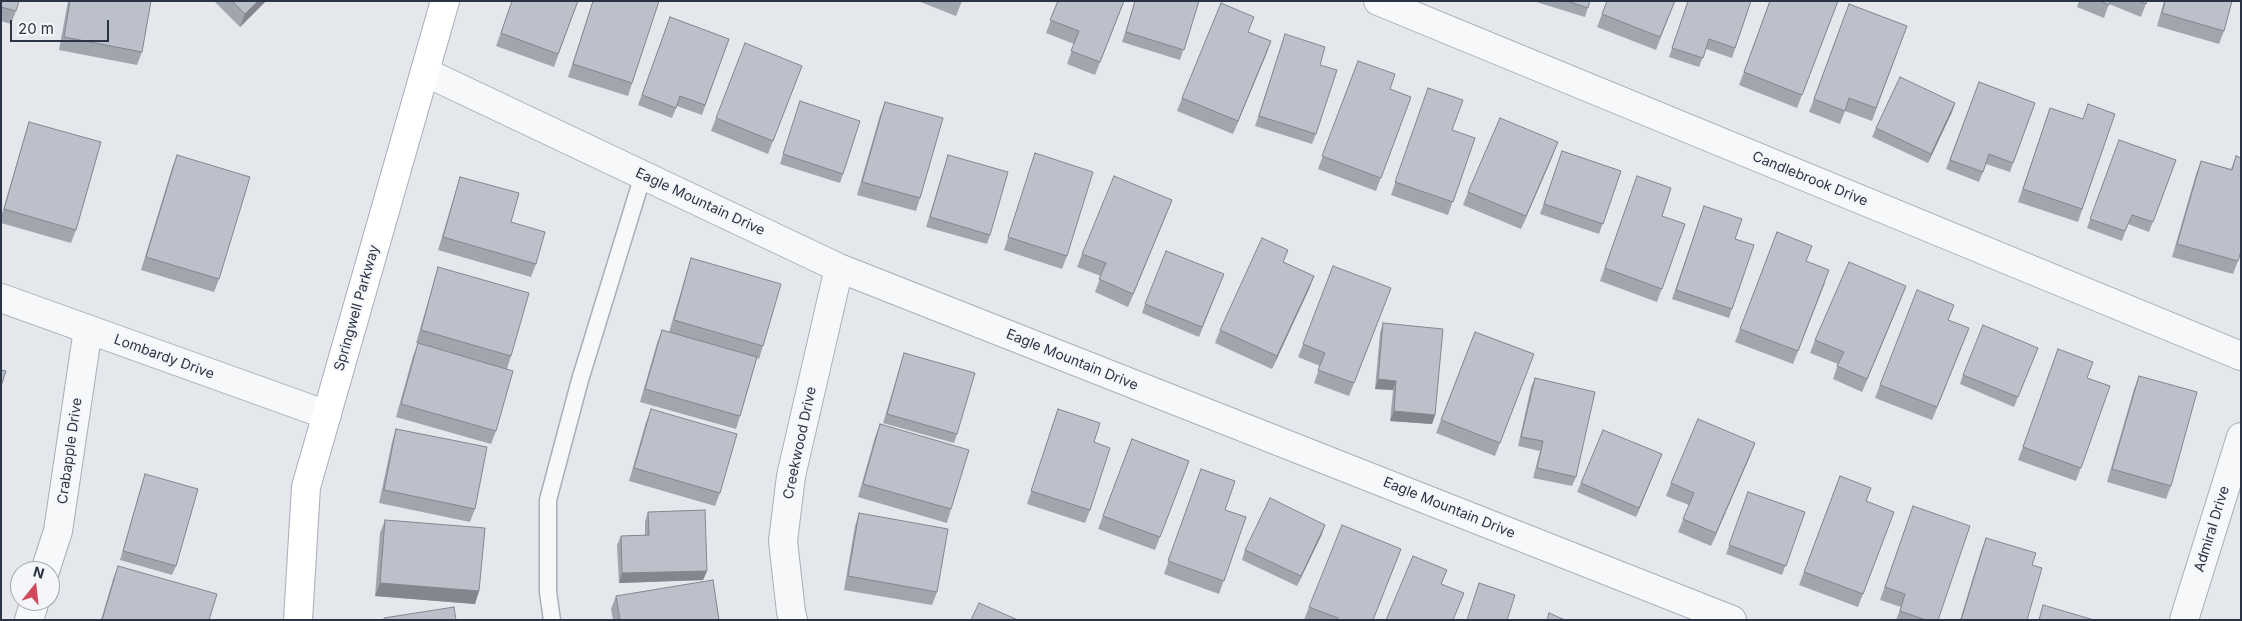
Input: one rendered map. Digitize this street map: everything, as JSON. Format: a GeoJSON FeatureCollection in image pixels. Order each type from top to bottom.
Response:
{"type":"FeatureCollection","features":[{"type":"Feature","properties":{"kind":"street","name":"Springwell Parkway"},"geometry":{"type":"LineString","coordinates":[[298,620],[306,487],[445,1]]}},
{"type":"Feature","properties":{"kind":"street","name":"Candlebrook Drive"},"geometry":{"type":"LineString","coordinates":[[1378,1],[2241,356]]}},
{"type":"Feature","properties":{"kind":"street","name":"Eagle Mountain Drive"},"geometry":{"type":"LineString","coordinates":[[425,72],[839,268],[1732,620]]}},
{"type":"Feature","properties":{"kind":"street","name":"Creekwood Drive"},"geometry":{"type":"LineString","coordinates":[[794,620],[791,612],[783,541],[791,476],[839,268]]}},
{"type":"Feature","properties":{"kind":"street","name":"Lombardy Drive"},"geometry":{"type":"LineString","coordinates":[[1,298],[327,415]]}},
{"type":"Feature","properties":{"kind":"street","name":"Crabapple Drive"},"geometry":{"type":"LineString","coordinates":[[48,561],[58,531],[88,329]]}},
{"type":"Feature","properties":{"kind":"street","name":"Admiral Drive"},"geometry":{"type":"LineString","coordinates":[[2184,620],[2241,437]]}},
{"type":"Feature","properties":{"kind":"lane"},"geometry":{"type":"LineString","coordinates":[[552,620],[548,592],[548,500],[580,380],[643,175]]}},
{"type":"Feature","properties":{"kind":"building"},"geometry":{"type":"Polygon","coordinates":[[[1,1],[19,1],[16,11],[1,7],[1,1]]]}},
{"type":"Feature","properties":{"kind":"building"},"geometry":{"type":"Polygon","coordinates":[[[70,1],[151,1],[142,52],[64,37],[70,1]]]}},
{"type":"Feature","properties":{"kind":"building"},"geometry":{"type":"Polygon","coordinates":[[[232,1],[258,1],[245,14],[232,1]]]}},
{"type":"Feature","properties":{"kind":"building"},"geometry":{"type":"Polygon","coordinates":[[[512,1],[578,1],[558,54],[501,33],[512,1]]]}},
{"type":"Feature","properties":{"kind":"building"},"geometry":{"type":"Polygon","coordinates":[[[593,1],[659,1],[632,83],[573,64],[593,1]]]}},
{"type":"Feature","properties":{"kind":"building"},"geometry":{"type":"Polygon","coordinates":[[[1058,1],[1124,1],[1100,62],[1071,51],[1079,31],[1050,20],[1058,1]]]}},
{"type":"Feature","properties":{"kind":"building"},"geometry":{"type":"Polygon","coordinates":[[[1135,1],[1199,1],[1184,50],[1126,32],[1135,1]]]}},
{"type":"Feature","properties":{"kind":"building"},"geometry":{"type":"Polygon","coordinates":[[[1567,1],[1590,1],[1588,8],[1567,1]]]}},
{"type":"Feature","properties":{"kind":"building"},"geometry":{"type":"Polygon","coordinates":[[[1607,1],[1675,1],[1660,37],[1602,14],[1607,1]]]}},
{"type":"Feature","properties":{"kind":"building"},"geometry":{"type":"Polygon","coordinates":[[[1688,1],[1751,1],[1735,48],[1709,39],[1703,58],[1672,48],[1688,1]]]}},
{"type":"Feature","properties":{"kind":"building"},"geometry":{"type":"Polygon","coordinates":[[[1770,1],[1838,1],[1802,95],[1744,72],[1770,1]]]}},
{"type":"Feature","properties":{"kind":"building"},"geometry":{"type":"Polygon","coordinates":[[[2100,1],[2110,1],[2109,5],[2100,1]]]}},
{"type":"Feature","properties":{"kind":"building"},"geometry":{"type":"Polygon","coordinates":[[[2165,1],[2232,1],[2224,31],[2162,13],[2165,1]]]}},
{"type":"Feature","properties":{"kind":"building"},"geometry":{"type":"Polygon","coordinates":[[[1221,3],[1254,17],[1248,32],[1271,41],[1238,121],[1182,98],[1221,3]]]}},
{"type":"Feature","properties":{"kind":"building"},"geometry":{"type":"Polygon","coordinates":[[[1849,4],[1907,26],[1876,108],[1849,98],[1845,111],[1814,99],[1849,4]]]}},
{"type":"Feature","properties":{"kind":"building"},"geometry":{"type":"Polygon","coordinates":[[[670,17],[729,39],[705,105],[680,96],[676,108],[642,95],[670,17]]]}},
{"type":"Feature","properties":{"kind":"building"},"geometry":{"type":"Polygon","coordinates":[[[1285,34],[1325,47],[1320,65],[1337,70],[1316,134],[1259,116],[1285,34]]]}},
{"type":"Feature","properties":{"kind":"building"},"geometry":{"type":"Polygon","coordinates":[[[745,43],[802,66],[773,141],[716,118],[745,43]]]}},
{"type":"Feature","properties":{"kind":"building"},"geometry":{"type":"Polygon","coordinates":[[[1358,61],[1395,74],[1390,89],[1411,97],[1381,178],[1322,156],[1358,61]]]}},
{"type":"Feature","properties":{"kind":"building"},"geometry":{"type":"Polygon","coordinates":[[[1900,77],[1955,103],[1931,154],[1876,128],[1900,77]]]}},
{"type":"Feature","properties":{"kind":"building"},"geometry":{"type":"Polygon","coordinates":[[[1979,82],[2035,103],[2013,163],[1989,154],[1983,172],[1950,160],[1979,82]]]}},
{"type":"Feature","properties":{"kind":"building"},"geometry":{"type":"Polygon","coordinates":[[[1428,88],[1463,100],[1452,130],[1475,138],[1453,202],[1395,182],[1428,88]]]}},
{"type":"Feature","properties":{"kind":"building"},"geometry":{"type":"Polygon","coordinates":[[[800,101],[860,121],[843,174],[783,154],[800,101]]]}},
{"type":"Feature","properties":{"kind":"building"},"geometry":{"type":"Polygon","coordinates":[[[885,102],[943,118],[920,198],[862,182],[885,102]]]}},
{"type":"Feature","properties":{"kind":"building"},"geometry":{"type":"Polygon","coordinates":[[[2088,104],[2115,114],[2082,209],[2023,189],[2050,108],[2083,119],[2088,104]]]}},
{"type":"Feature","properties":{"kind":"building"},"geometry":{"type":"Polygon","coordinates":[[[1500,118],[1558,142],[1526,216],[1468,192],[1500,118]]]}},
{"type":"Feature","properties":{"kind":"building"},"geometry":{"type":"Polygon","coordinates":[[[29,122],[101,142],[76,230],[4,209],[29,122]]]}},
{"type":"Feature","properties":{"kind":"building"},"geometry":{"type":"Polygon","coordinates":[[[2119,140],[2176,160],[2153,222],[2132,215],[2125,231],[2090,219],[2119,140]]]}},
{"type":"Feature","properties":{"kind":"building"},"geometry":{"type":"Polygon","coordinates":[[[1562,151],[1621,171],[1603,224],[1544,204],[1562,151]]]}},
{"type":"Feature","properties":{"kind":"building"},"geometry":{"type":"Polygon","coordinates":[[[1035,153],[1093,172],[1067,256],[1008,237],[1035,153]]]}},
{"type":"Feature","properties":{"kind":"building"},"geometry":{"type":"Polygon","coordinates":[[[177,155],[250,177],[219,279],[146,257],[177,155]]]}},
{"type":"Feature","properties":{"kind":"building"},"geometry":{"type":"Polygon","coordinates":[[[948,155],[1008,172],[990,235],[930,217],[948,155]]]}},
{"type":"Feature","properties":{"kind":"building"},"geometry":{"type":"Polygon","coordinates":[[[2236,156],[2241,158],[2241,251],[2238,261],[2177,244],[2201,161],[2232,170],[2236,156]]]}},
{"type":"Feature","properties":{"kind":"building"},"geometry":{"type":"Polygon","coordinates":[[[1114,176],[1172,200],[1133,294],[1099,279],[1106,263],[1082,254],[1114,176]]]}},
{"type":"Feature","properties":{"kind":"building"},"geometry":{"type":"Polygon","coordinates":[[[1637,176],[1671,188],[1662,216],[1685,224],[1662,289],[1605,268],[1637,176]]]}},
{"type":"Feature","properties":{"kind":"building"},"geometry":{"type":"Polygon","coordinates":[[[460,177],[519,193],[511,222],[545,232],[536,264],[443,237],[460,177]]]}},
{"type":"Feature","properties":{"kind":"building"},"geometry":{"type":"Polygon","coordinates":[[[1704,206],[1742,219],[1735,239],[1754,245],[1732,309],[1676,290],[1704,206]]]}},
{"type":"Feature","properties":{"kind":"building"},"geometry":{"type":"Polygon","coordinates":[[[1777,232],[1812,246],[1806,261],[1829,270],[1798,351],[1740,329],[1777,232]]]}},
{"type":"Feature","properties":{"kind":"building"},"geometry":{"type":"Polygon","coordinates":[[[1262,238],[1288,250],[1283,262],[1314,276],[1277,356],[1220,330],[1262,238]]]}},
{"type":"Feature","properties":{"kind":"building"},"geometry":{"type":"Polygon","coordinates":[[[1166,251],[1224,274],[1202,327],[1145,304],[1166,251]]]}},
{"type":"Feature","properties":{"kind":"building"},"geometry":{"type":"Polygon","coordinates":[[[691,258],[781,284],[763,346],[674,320],[691,258]]]}},
{"type":"Feature","properties":{"kind":"building"},"geometry":{"type":"Polygon","coordinates":[[[1849,262],[1906,286],[1867,379],[1837,366],[1844,352],[1815,340],[1849,262]]]}},
{"type":"Feature","properties":{"kind":"building"},"geometry":{"type":"Polygon","coordinates":[[[1333,266],[1391,288],[1354,383],[1318,370],[1325,353],[1303,344],[1333,266]]]}},
{"type":"Feature","properties":{"kind":"building"},"geometry":{"type":"Polygon","coordinates":[[[438,267],[529,293],[511,356],[421,330],[438,267]]]}},
{"type":"Feature","properties":{"kind":"building"},"geometry":{"type":"Polygon","coordinates":[[[1917,290],[1954,305],[1948,320],[1969,328],[1937,407],[1880,385],[1917,290]]]}},
{"type":"Feature","properties":{"kind":"building"},"geometry":{"type":"Polygon","coordinates":[[[1383,323],[1443,329],[1435,415],[1394,411],[1396,381],[1378,379],[1383,323]]]}},
{"type":"Feature","properties":{"kind":"building"},"geometry":{"type":"Polygon","coordinates":[[[1983,325],[2038,348],[2018,397],[1963,375],[1983,325]]]}},
{"type":"Feature","properties":{"kind":"building"},"geometry":{"type":"Polygon","coordinates":[[[662,330],[757,357],[740,416],[645,389],[662,330]]]}},
{"type":"Feature","properties":{"kind":"building"},"geometry":{"type":"Polygon","coordinates":[[[1475,332],[1534,354],[1500,443],[1441,420],[1475,332]]]}},
{"type":"Feature","properties":{"kind":"building"},"geometry":{"type":"Polygon","coordinates":[[[418,343],[513,371],[496,431],[401,404],[418,343]]]}},
{"type":"Feature","properties":{"kind":"building"},"geometry":{"type":"Polygon","coordinates":[[[2058,349],[2093,362],[2087,378],[2110,386],[2081,468],[2023,447],[2058,349]]]}},
{"type":"Feature","properties":{"kind":"building"},"geometry":{"type":"Polygon","coordinates":[[[904,353],[975,373],[957,434],[887,414],[904,353]]]}},
{"type":"Feature","properties":{"kind":"building"},"geometry":{"type":"Polygon","coordinates":[[[1,370],[6,371],[1,386],[1,370]]]}},
{"type":"Feature","properties":{"kind":"building"},"geometry":{"type":"Polygon","coordinates":[[[2139,376],[2197,392],[2171,486],[2112,469],[2139,376]]]}},
{"type":"Feature","properties":{"kind":"building"},"geometry":{"type":"Polygon","coordinates":[[[1535,378],[1595,392],[1576,477],[1537,468],[1543,441],[1521,437],[1535,378]]]}},
{"type":"Feature","properties":{"kind":"building"},"geometry":{"type":"Polygon","coordinates":[[[651,409],[737,434],[720,493],[634,468],[651,409]]]}},
{"type":"Feature","properties":{"kind":"building"},"geometry":{"type":"Polygon","coordinates":[[[1058,409],[1100,423],[1094,442],[1110,448],[1090,510],[1031,491],[1058,409]]]}},
{"type":"Feature","properties":{"kind":"building"},"geometry":{"type":"Polygon","coordinates":[[[1698,419],[1755,443],[1716,533],[1683,519],[1694,493],[1671,483],[1698,419]]]}},
{"type":"Feature","properties":{"kind":"building"},"geometry":{"type":"Polygon","coordinates":[[[880,424],[969,450],[951,509],[863,484],[880,424]]]}},
{"type":"Feature","properties":{"kind":"building"},"geometry":{"type":"Polygon","coordinates":[[[396,429],[487,447],[475,509],[384,490],[396,429]]]}},
{"type":"Feature","properties":{"kind":"building"},"geometry":{"type":"Polygon","coordinates":[[[1603,430],[1662,454],[1639,508],[1581,483],[1603,430]]]}},
{"type":"Feature","properties":{"kind":"building"},"geometry":{"type":"Polygon","coordinates":[[[1132,439],[1189,461],[1160,537],[1103,516],[1132,439]]]}},
{"type":"Feature","properties":{"kind":"building"},"geometry":{"type":"Polygon","coordinates":[[[1201,469],[1235,481],[1225,510],[1246,517],[1224,581],[1168,561],[1201,469]]]}},
{"type":"Feature","properties":{"kind":"building"},"geometry":{"type":"Polygon","coordinates":[[[145,474],[198,489],[176,566],[123,551],[145,474]]]}},
{"type":"Feature","properties":{"kind":"building"},"geometry":{"type":"Polygon","coordinates":[[[1840,476],[1871,488],[1866,501],[1894,512],[1863,594],[1804,572],[1840,476]]]}},
{"type":"Feature","properties":{"kind":"building"},"geometry":{"type":"Polygon","coordinates":[[[1748,492],[1805,512],[1786,566],[1729,545],[1748,492]]]}},
{"type":"Feature","properties":{"kind":"building"},"geometry":{"type":"Polygon","coordinates":[[[1270,498],[1325,525],[1301,576],[1245,550],[1270,498]]]}},
{"type":"Feature","properties":{"kind":"building"},"geometry":{"type":"Polygon","coordinates":[[[1913,506],[1970,526],[1938,620],[1926,620],[1900,611],[1905,594],[1885,587],[1913,506]]]}},
{"type":"Feature","properties":{"kind":"building"},"geometry":{"type":"Polygon","coordinates":[[[705,510],[707,571],[622,573],[621,536],[649,535],[648,512],[705,510]]]}},
{"type":"Feature","properties":{"kind":"building"},"geometry":{"type":"Polygon","coordinates":[[[859,513],[948,529],[937,592],[848,576],[859,513]]]}},
{"type":"Feature","properties":{"kind":"building"},"geometry":{"type":"Polygon","coordinates":[[[385,520],[485,528],[479,591],[380,583],[385,520]]]}},
{"type":"Feature","properties":{"kind":"building"},"geometry":{"type":"Polygon","coordinates":[[[1342,525],[1401,549],[1373,620],[1337,620],[1338,618],[1309,607],[1342,525]]]}},
{"type":"Feature","properties":{"kind":"building"},"geometry":{"type":"Polygon","coordinates":[[[1986,538],[2036,553],[2032,565],[2042,568],[2027,620],[1961,620],[1986,538]]]}},
{"type":"Feature","properties":{"kind":"building"},"geometry":{"type":"Polygon","coordinates":[[[1413,556],[1447,570],[1441,584],[1464,593],[1453,620],[1386,620],[1413,556]]]}},
{"type":"Feature","properties":{"kind":"building"},"geometry":{"type":"Polygon","coordinates":[[[118,566],[217,594],[209,620],[102,620],[118,566]]]}},
{"type":"Feature","properties":{"kind":"building"},"geometry":{"type":"Polygon","coordinates":[[[713,580],[719,620],[620,620],[616,596],[713,580]]]}},
{"type":"Feature","properties":{"kind":"building"},"geometry":{"type":"Polygon","coordinates":[[[1479,583],[1515,595],[1507,620],[1467,620],[1479,583]]]}},
{"type":"Feature","properties":{"kind":"building"},"geometry":{"type":"Polygon","coordinates":[[[979,603],[1018,620],[971,620],[979,603]]]}},
{"type":"Feature","properties":{"kind":"building"},"geometry":{"type":"Polygon","coordinates":[[[2043,605],[2094,620],[2039,620],[2043,605]]]}},
{"type":"Feature","properties":{"kind":"building"},"geometry":{"type":"Polygon","coordinates":[[[454,607],[456,620],[384,620],[384,618],[454,607]]]}},
{"type":"Feature","properties":{"kind":"building"},"geometry":{"type":"Polygon","coordinates":[[[1549,613],[1565,620],[1547,620],[1549,613]]]}}]}
